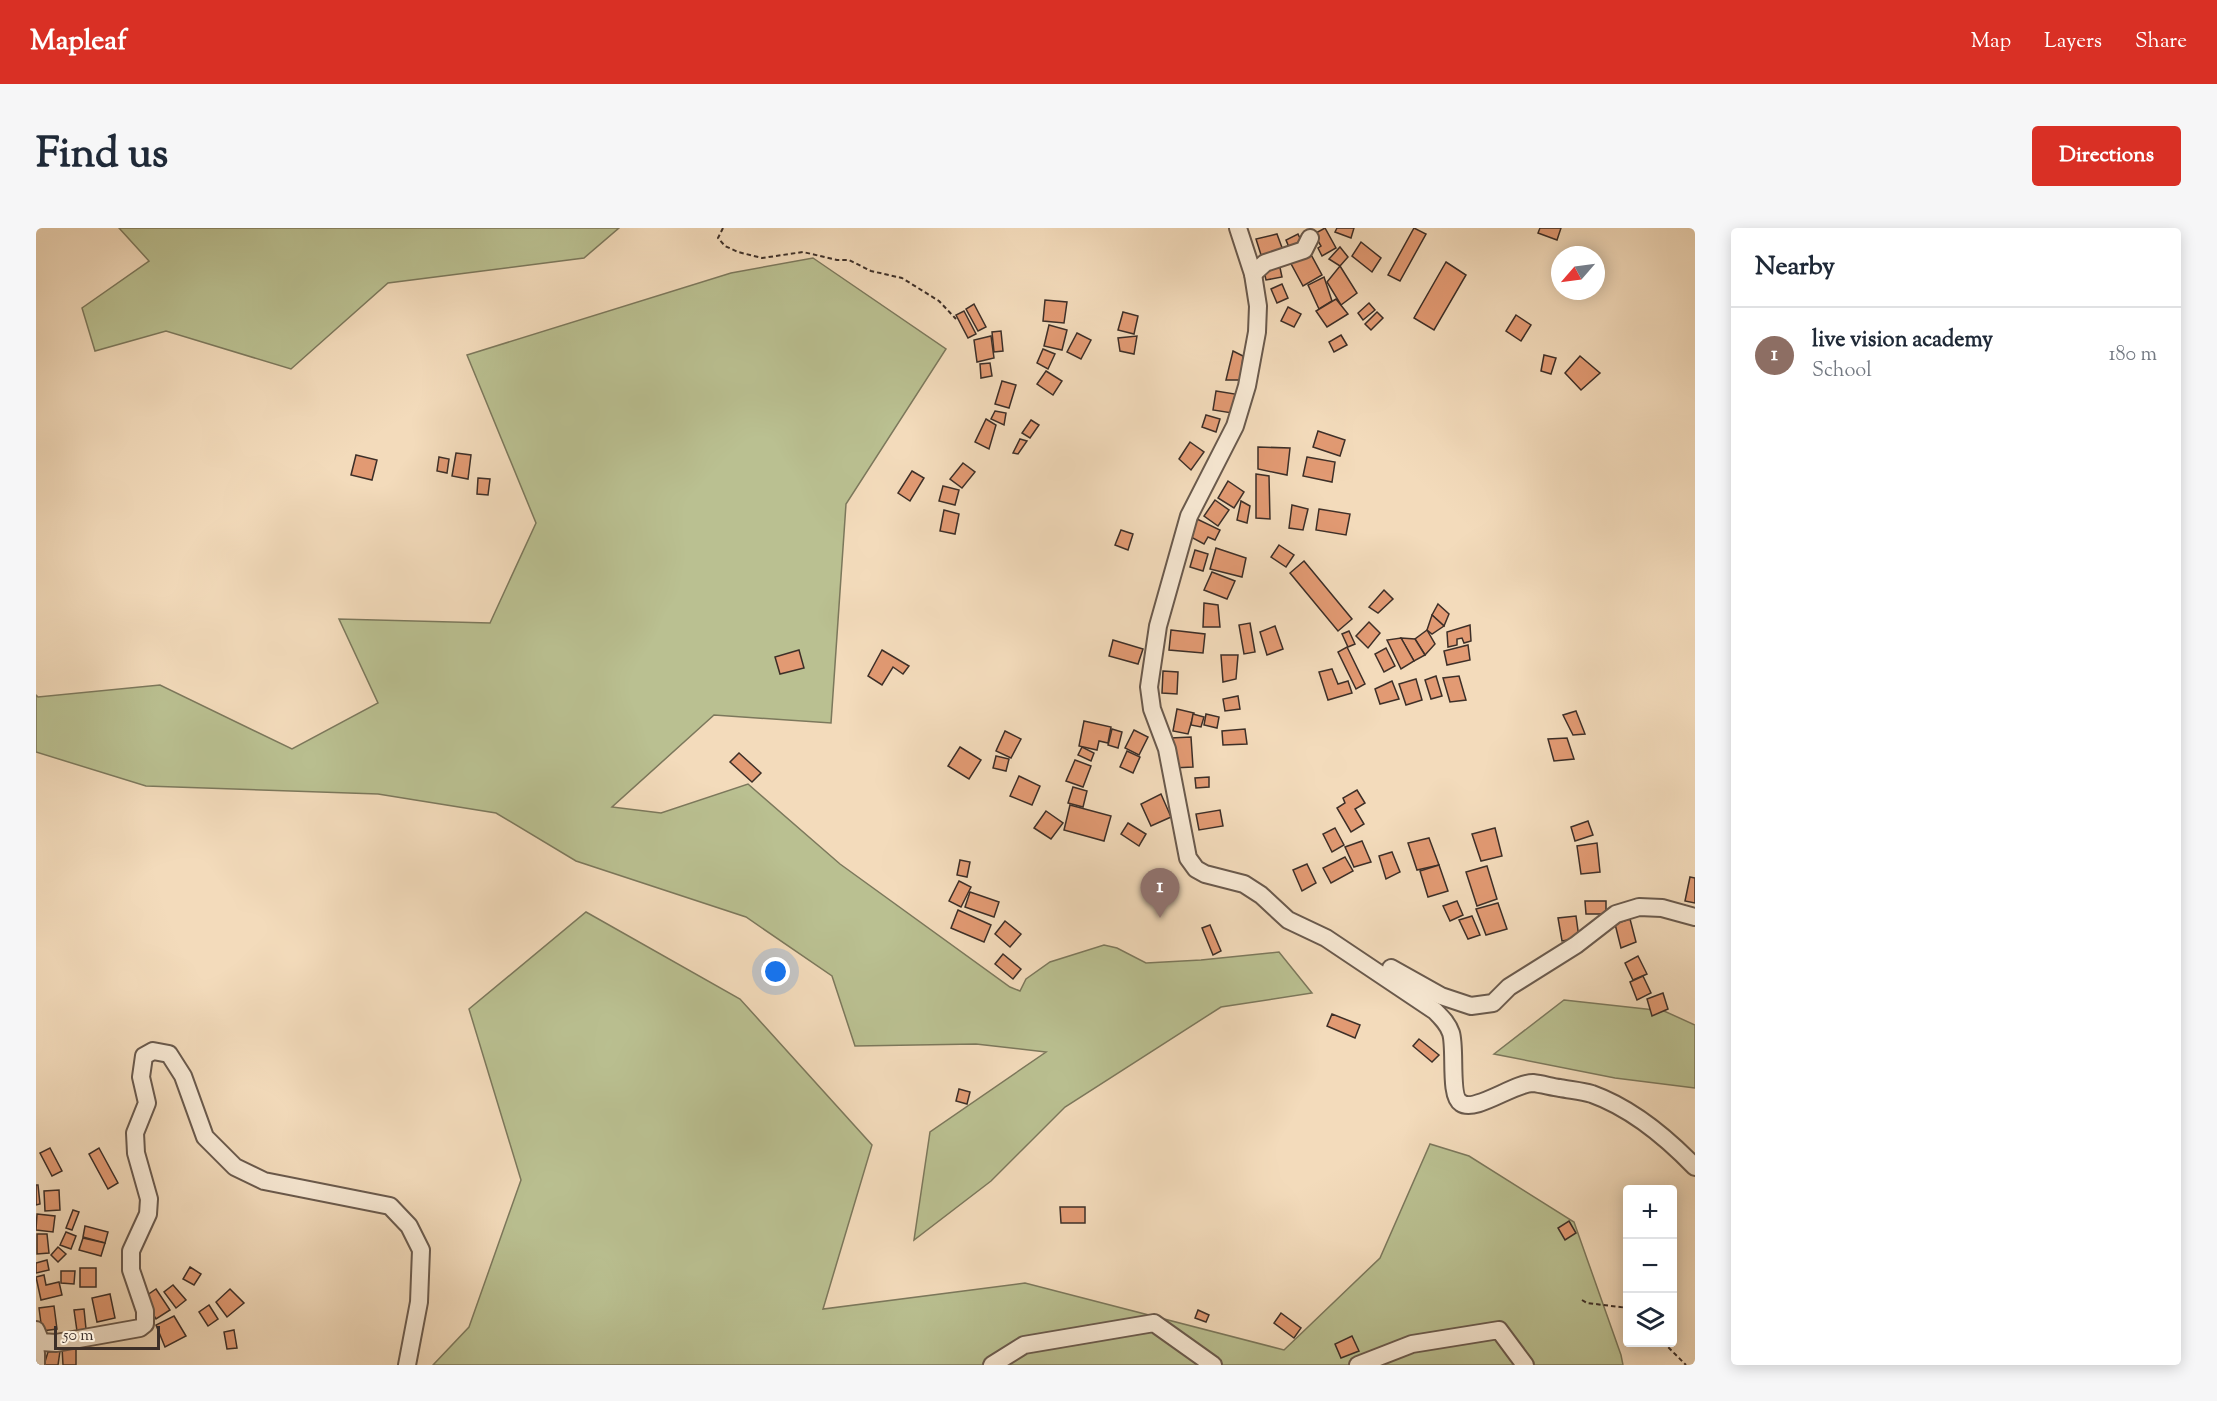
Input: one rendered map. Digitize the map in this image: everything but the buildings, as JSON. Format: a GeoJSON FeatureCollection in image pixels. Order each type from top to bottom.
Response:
{"type":"FeatureCollection","features":[{"type":"Feature","properties":{"kind":"street"},"geometry":{"type":"LineString","coordinates":[[1238,228],[1253,274],[1258,306],[1257,332],[1247,386],[1235,426],[1189,516],[1158,626],[1149,687],[1152,709],[1167,749],[1188,858],[1205,874],[1244,884],[1261,895],[1288,920],[1326,938],[1445,1020],[1451,1032],[1454,1049],[1455,1095],[1461,1104],[1475,1105],[1511,1088],[1532,1083],[1591,1094],[1620,1107],[1655,1131],[1695,1167]]}},
{"type":"Feature","properties":{"kind":"street"},"geometry":{"type":"LineString","coordinates":[[1253,274],[1265,263],[1304,250],[1310,238]]}},
{"type":"Feature","properties":{"kind":"street"},"geometry":{"type":"LineString","coordinates":[[1368,965],[1381,962],[1441,996],[1471,1006],[1493,1003],[1509,987],[1576,945],[1617,914],[1639,907],[1662,908],[1695,917]]}},
{"type":"Feature","properties":{"kind":"street"},"geometry":{"type":"LineString","coordinates":[[36,1330],[41,1342],[56,1343],[140,1328],[145,1324],[145,1311],[131,1270],[131,1251],[148,1214],[149,1199],[136,1153],[135,1133],[147,1103],[141,1077],[144,1056],[153,1051],[169,1054],[183,1076],[205,1137],[235,1167],[264,1181],[390,1206],[408,1226],[421,1250],[418,1302],[407,1365]]}},
{"type":"Feature","properties":{"kind":"street"},"geometry":{"type":"LineString","coordinates":[[992,1365],[1024,1345],[1154,1323],[1213,1365]]}},
{"type":"Feature","properties":{"kind":"street"},"geometry":{"type":"LineString","coordinates":[[1358,1365],[1412,1344],[1498,1330],[1525,1365]]}},
{"type":"Feature","properties":{"kind":"street"},"geometry":{"type":"LineString","coordinates":[[36,1353],[36,1365]]}},
{"type":"Feature","properties":{"kind":"path"},"geometry":{"type":"LineString","coordinates":[[723,228],[718,238],[725,246],[738,252],[762,258],[803,252],[837,260],[849,260],[871,271],[902,278],[939,301],[956,319]]}},
{"type":"Feature","properties":{"kind":"path"},"geometry":{"type":"LineString","coordinates":[[1582,1300],[1587,1303],[1623,1307]]}},
{"type":"Feature","properties":{"kind":"path"},"geometry":{"type":"LineString","coordinates":[[1668,1347],[1686,1365]]}},
{"type":"Feature","properties":{"kind":"green space"},"geometry":{"type":"Polygon","coordinates":[[[119,228],[619,228],[584,258],[388,283],[291,369],[166,331],[95,351],[82,308],[149,261],[119,228]]]}},
{"type":"Feature","properties":{"kind":"green space"},"geometry":{"type":"Polygon","coordinates":[[[813,258],[946,349],[846,504],[831,723],[714,715],[612,807],[661,813],[748,784],[840,864],[1010,987],[1020,991],[1026,979],[1050,962],[1104,945],[1117,948],[1146,963],[1279,952],[1312,993],[1221,1007],[1065,1107],[991,1181],[914,1240],[930,1132],[1046,1052],[976,1044],[855,1046],[832,976],[746,917],[576,861],[496,813],[378,794],[146,786],[36,752],[36,695],[38,697],[160,685],[292,749],[378,703],[339,619],[490,623],[536,523],[467,355],[731,273],[813,258]]]}},
{"type":"Feature","properties":{"kind":"green space"},"geometry":{"type":"Polygon","coordinates":[[[586,912],[740,999],[872,1145],[823,1309],[1025,1283],[1284,1350],[1380,1258],[1430,1144],[1469,1156],[1574,1222],[1623,1365],[433,1365],[469,1327],[521,1180],[469,1009],[586,912]]]}},
{"type":"Feature","properties":{"kind":"green space"},"geometry":{"type":"Polygon","coordinates":[[[1564,1000],[1664,1011],[1695,1025],[1695,1088],[1615,1078],[1494,1054],[1564,1000]]]}},
{"type":"Feature","properties":{"kind":"place","name":"live vision academy"},"geometry":{"type":"Point","coordinates":[1160,918]}}]}
